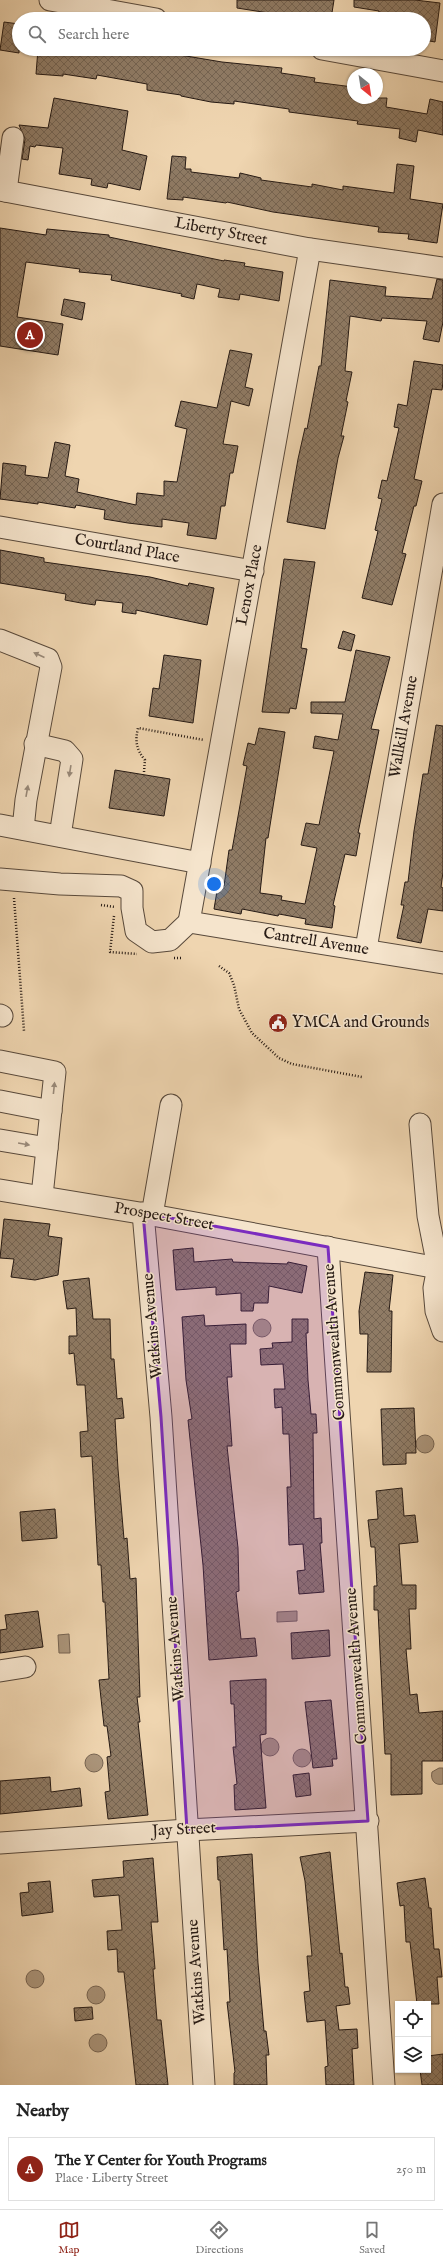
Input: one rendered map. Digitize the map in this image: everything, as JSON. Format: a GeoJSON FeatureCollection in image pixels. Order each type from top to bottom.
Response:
{"type":"FeatureCollection","features":[{"type":"Feature","properties":{"kind":"street"},"geometry":{"type":"LineString","coordinates":[[50,0],[117,12]]}},
{"type":"Feature","properties":{"kind":"street"},"geometry":{"type":"LineString","coordinates":[[360,56],[443,71]]}},
{"type":"Feature","properties":{"kind":"street"},"geometry":{"type":"LineString","coordinates":[[3,191],[13,138]]}},
{"type":"Feature","properties":{"kind":"street","name":"Liberty Street"},"geometry":{"type":"LineString","coordinates":[[3,191],[310,249],[443,268]]}},
{"type":"Feature","properties":{"kind":"street","name":"Lenox Place"},"geometry":{"type":"LineString","coordinates":[[189,922],[310,249]]}},
{"type":"Feature","properties":{"kind":"street","name":"Wallkill Avenue"},"geometry":{"type":"LineString","coordinates":[[366,950],[443,504]]}},
{"type":"Feature","properties":{"kind":"street","name":"Courtland Place"},"geometry":{"type":"LineString","coordinates":[[0,527],[253,572]]}},
{"type":"Feature","properties":{"kind":"street"},"geometry":{"type":"LineString","coordinates":[[0,640],[48,659],[51,667],[35,744],[23,829]]}},
{"type":"Feature","properties":{"kind":"street"},"geometry":{"type":"LineString","coordinates":[[35,744],[65,751],[72,759],[60,836]]}},
{"type":"Feature","properties":{"kind":"street"},"geometry":{"type":"LineString","coordinates":[[0,825],[200,862]]}},
{"type":"Feature","properties":{"kind":"street"},"geometry":{"type":"LineString","coordinates":[[0,879],[60,884],[121,886],[132,891],[132,908],[136,931],[152,942],[170,940],[189,922]]}},
{"type":"Feature","properties":{"kind":"street","name":"Cantrell Avenue"},"geometry":{"type":"LineString","coordinates":[[189,922],[443,963]]}},
{"type":"Feature","properties":{"kind":"street"},"geometry":{"type":"LineString","coordinates":[[0,1061],[55,1072],[42,1196]]}},
{"type":"Feature","properties":{"kind":"street"},"geometry":{"type":"LineString","coordinates":[[0,1101],[51,1111]]}},
{"type":"Feature","properties":{"kind":"street","name":"Watkins Avenue"},"geometry":{"type":"LineString","coordinates":[[171,1105],[147,1214],[204,2085]]}},
{"type":"Feature","properties":{"kind":"street"},"geometry":{"type":"LineString","coordinates":[[420,1124],[428,1216],[440,1268],[434,1288],[436,1311],[443,1331]]}},
{"type":"Feature","properties":{"kind":"street"},"geometry":{"type":"LineString","coordinates":[[0,1140],[47,1148]]}},
{"type":"Feature","properties":{"kind":"street","name":"Prospect Street"},"geometry":{"type":"LineString","coordinates":[[0,1190],[328,1246],[440,1268]]}},
{"type":"Feature","properties":{"kind":"street","name":"Commonwealth Avenue"},"geometry":{"type":"LineString","coordinates":[[328,1246],[368,1821],[384,2085]]}},
{"type":"Feature","properties":{"kind":"street"},"geometry":{"type":"LineString","coordinates":[[0,1671],[25,1667]]}},
{"type":"Feature","properties":{"kind":"street","name":"Jay Street"},"geometry":{"type":"LineString","coordinates":[[0,1843],[187,1830],[368,1821]]}},
{"type":"Feature","properties":{"kind":"path"},"geometry":{"type":"LineString","coordinates":[[144,772],[145,760],[140,754],[135,740],[138,728],[208,741]]}},
{"type":"Feature","properties":{"kind":"path"},"geometry":{"type":"LineString","coordinates":[[14,895],[24,1031]]}},
{"type":"Feature","properties":{"kind":"path"},"geometry":{"type":"LineString","coordinates":[[99,905],[115,907]]}},
{"type":"Feature","properties":{"kind":"path"},"geometry":{"type":"LineString","coordinates":[[219,966],[229,973],[234,986],[239,1009],[252,1033],[279,1058],[292,1064],[362,1077]]}},
{"type":"Feature","properties":{"kind":"highlighted area"},"geometry":{"type":"Polygon","coordinates":[[[143,1213],[328,1247],[368,1821],[187,1830],[161,1417],[143,1213]]]}},
{"type":"Feature","properties":{"kind":"shaded area"},"geometry":{"type":"Polygon","coordinates":[[[262,1319],[268,1322],[271,1328],[268,1334],[262,1337],[256,1334],[253,1328],[256,1322],[262,1319]]]}},
{"type":"Feature","properties":{"kind":"shaded area"},"geometry":{"type":"Polygon","coordinates":[[[425,1435],[431,1438],[434,1444],[431,1450],[425,1453],[419,1450],[416,1444],[419,1438],[425,1435]]]}},
{"type":"Feature","properties":{"kind":"shaded area"},"geometry":{"type":"Polygon","coordinates":[[[297,1611],[297,1621],[277,1622],[277,1612],[297,1611]]]}},
{"type":"Feature","properties":{"kind":"shaded area"},"geometry":{"type":"Polygon","coordinates":[[[69,1634],[70,1653],[59,1653],[58,1635],[69,1634]]]}},
{"type":"Feature","properties":{"kind":"shaded area"},"geometry":{"type":"Polygon","coordinates":[[[270,1738],[276,1741],[279,1747],[276,1753],[270,1756],[264,1753],[261,1747],[264,1741],[270,1738]]]}},
{"type":"Feature","properties":{"kind":"shaded area"},"geometry":{"type":"Polygon","coordinates":[[[302,1749],[308,1752],[311,1758],[308,1764],[302,1767],[296,1764],[293,1758],[296,1752],[302,1749]]]}},
{"type":"Feature","properties":{"kind":"shaded area"},"geometry":{"type":"Polygon","coordinates":[[[94,1754],[100,1757],[103,1763],[100,1769],[94,1772],[88,1769],[85,1763],[88,1757],[94,1754]]]}},
{"type":"Feature","properties":{"kind":"shaded area"},"geometry":{"type":"Polygon","coordinates":[[[439,1768],[443,1768],[443,1784],[435,1783],[432,1780],[432,1772],[439,1768]]]}},
{"type":"Feature","properties":{"kind":"shaded area"},"geometry":{"type":"Polygon","coordinates":[[[35,1970],[41,1973],[44,1979],[41,1985],[35,1988],[29,1985],[26,1979],[29,1973],[35,1970]]]}},
{"type":"Feature","properties":{"kind":"shaded area"},"geometry":{"type":"Polygon","coordinates":[[[96,1986],[102,1989],[105,1995],[102,2001],[96,2004],[90,2001],[87,1995],[90,1989],[96,1986]]]}},
{"type":"Feature","properties":{"kind":"shaded area"},"geometry":{"type":"Polygon","coordinates":[[[98,2034],[104,2037],[107,2043],[104,2049],[98,2052],[92,2049],[89,2043],[92,2037],[98,2034]]]}},
{"type":"Feature","properties":{"kind":"building"},"geometry":{"type":"Polygon","coordinates":[[[237,0],[334,0],[332,12],[262,12],[237,8],[237,0]]]}},
{"type":"Feature","properties":{"kind":"building"},"geometry":{"type":"Polygon","coordinates":[[[354,0],[415,0],[440,3],[435,42],[431,41],[431,12],[379,12],[354,7],[354,0]]]}},
{"type":"Feature","properties":{"kind":"building"},"geometry":{"type":"Polygon","coordinates":[[[4,22],[12,23],[12,52],[0,50],[4,22]]]}},
{"type":"Feature","properties":{"kind":"building"},"geometry":{"type":"Polygon","coordinates":[[[37,56],[186,56],[222,62],[282,68],[281,73],[315,78],[314,82],[347,86],[347,104],[383,104],[383,98],[387,98],[386,107],[427,114],[430,99],[443,102],[443,135],[418,130],[416,142],[399,138],[400,129],[357,124],[358,121],[289,112],[289,109],[234,101],[234,104],[211,102],[181,95],[147,90],[147,84],[97,75],[96,79],[63,74],[63,76],[36,74],[37,56]]]}},
{"type":"Feature","properties":{"kind":"building"},"geometry":{"type":"Polygon","coordinates":[[[54,98],[128,111],[122,150],[147,156],[140,190],[108,183],[107,188],[91,185],[92,179],[59,174],[63,148],[36,145],[35,147],[30,146],[28,160],[22,159],[25,139],[19,125],[48,128],[54,98]]]}},
{"type":"Feature","properties":{"kind":"building"},"geometry":{"type":"Polygon","coordinates":[[[172,156],[186,157],[185,169],[191,169],[191,172],[239,178],[240,173],[261,178],[261,180],[312,187],[312,184],[343,190],[343,186],[394,193],[397,164],[414,166],[410,199],[443,204],[437,243],[408,239],[409,234],[378,232],[379,227],[273,212],[227,202],[183,197],[183,200],[167,199],[172,156]]]}},
{"type":"Feature","properties":{"kind":"building"},"geometry":{"type":"Polygon","coordinates":[[[0,228],[46,235],[47,229],[109,235],[109,237],[224,261],[245,263],[244,266],[283,272],[279,301],[240,294],[239,300],[218,297],[220,289],[197,284],[194,299],[181,296],[182,294],[111,280],[112,275],[79,272],[80,269],[26,262],[17,317],[63,324],[58,355],[0,346],[0,228]]]}},
{"type":"Feature","properties":{"kind":"building"},"geometry":{"type":"Polygon","coordinates":[[[437,279],[443,280],[443,322],[439,342],[423,339],[427,321],[382,318],[381,321],[350,316],[345,371],[352,372],[341,436],[344,436],[338,458],[325,529],[287,522],[298,459],[305,428],[307,429],[319,366],[321,366],[330,280],[386,287],[385,296],[432,299],[437,279]]]}},
{"type":"Feature","properties":{"kind":"building"},"geometry":{"type":"Polygon","coordinates":[[[64,299],[85,303],[82,320],[61,315],[64,299]]]}},
{"type":"Feature","properties":{"kind":"building"},"geometry":{"type":"Polygon","coordinates":[[[230,350],[252,354],[245,387],[253,389],[249,406],[231,401],[223,444],[238,446],[233,473],[230,473],[225,506],[221,506],[216,539],[187,535],[189,523],[162,519],[162,527],[128,523],[104,519],[105,510],[76,505],[75,508],[38,502],[38,504],[0,499],[3,463],[26,466],[25,475],[48,478],[55,442],[70,445],[65,476],[79,479],[77,492],[136,505],[137,493],[164,496],[164,481],[177,482],[187,429],[175,426],[181,401],[217,408],[230,350]]]}},
{"type":"Feature","properties":{"kind":"building"},"geometry":{"type":"Polygon","coordinates":[[[414,361],[443,365],[443,382],[442,390],[432,389],[414,479],[422,481],[402,553],[406,554],[392,605],[362,598],[378,531],[375,530],[382,499],[378,498],[382,480],[387,481],[399,428],[394,427],[398,404],[407,406],[414,361]]]}},
{"type":"Feature","properties":{"kind":"building"},"geometry":{"type":"Polygon","coordinates":[[[0,550],[44,558],[44,562],[150,577],[188,586],[189,583],[214,588],[207,625],[136,610],[136,614],[122,612],[123,603],[96,600],[95,605],[81,603],[65,600],[66,594],[0,583],[0,550]]]}},
{"type":"Feature","properties":{"kind":"building"},"geometry":{"type":"Polygon","coordinates":[[[284,559],[315,562],[301,648],[307,649],[296,709],[290,708],[289,713],[262,712],[284,559]]]}},
{"type":"Feature","properties":{"kind":"building"},"geometry":{"type":"Polygon","coordinates":[[[343,631],[355,635],[351,651],[338,648],[343,631]]]}},
{"type":"Feature","properties":{"kind":"building"},"geometry":{"type":"Polygon","coordinates":[[[356,650],[390,657],[371,729],[379,730],[358,833],[360,833],[356,856],[345,854],[333,905],[335,906],[332,928],[305,924],[306,919],[279,914],[278,916],[242,909],[241,914],[214,909],[218,885],[224,886],[229,850],[232,850],[247,766],[243,765],[248,743],[255,745],[259,728],[285,732],[268,838],[266,838],[260,893],[282,896],[281,900],[305,904],[317,848],[301,845],[306,823],[319,825],[334,751],[313,748],[315,736],[338,740],[343,714],[311,713],[311,702],[345,702],[356,650]]]}},
{"type":"Feature","properties":{"kind":"building"},"geometry":{"type":"Polygon","coordinates":[[[164,655],[201,660],[193,723],[149,716],[153,688],[159,689],[164,655]]]}},
{"type":"Feature","properties":{"kind":"building"},"geometry":{"type":"Polygon","coordinates":[[[436,725],[443,726],[443,872],[441,887],[443,888],[443,911],[428,909],[421,943],[397,938],[404,905],[401,905],[405,882],[408,882],[423,774],[428,774],[436,725]]]}},
{"type":"Feature","properties":{"kind":"building"},"geometry":{"type":"Polygon","coordinates":[[[115,770],[170,779],[164,816],[109,808],[115,770]]]}},
{"type":"Feature","properties":{"kind":"building"},"geometry":{"type":"Polygon","coordinates":[[[4,1219],[50,1224],[48,1236],[62,1238],[58,1275],[35,1280],[11,1277],[14,1259],[0,1258],[4,1219]]]}},
{"type":"Feature","properties":{"kind":"building"},"geometry":{"type":"Polygon","coordinates":[[[193,1248],[194,1262],[232,1259],[233,1262],[287,1264],[288,1262],[307,1266],[302,1293],[269,1286],[268,1303],[254,1303],[253,1311],[241,1311],[241,1293],[216,1295],[216,1287],[176,1290],[173,1250],[193,1248]]]}},
{"type":"Feature","properties":{"kind":"building"},"geometry":{"type":"Polygon","coordinates":[[[365,1272],[393,1275],[389,1311],[392,1311],[391,1372],[367,1372],[368,1334],[360,1334],[359,1311],[365,1272]]]}},
{"type":"Feature","properties":{"kind":"building"},"geometry":{"type":"Polygon","coordinates":[[[89,1278],[93,1319],[110,1319],[111,1359],[114,1359],[117,1399],[122,1398],[124,1418],[115,1419],[118,1469],[124,1539],[127,1538],[130,1579],[136,1578],[140,1697],[137,1697],[140,1722],[138,1722],[148,1815],[108,1819],[105,1792],[110,1791],[107,1757],[111,1756],[107,1726],[104,1726],[99,1680],[109,1679],[105,1602],[103,1602],[101,1565],[98,1565],[92,1456],[81,1457],[80,1432],[88,1431],[85,1385],[77,1385],[74,1353],[69,1354],[69,1336],[77,1336],[76,1308],[67,1309],[63,1281],[89,1278]]]}},
{"type":"Feature","properties":{"kind":"building"},"geometry":{"type":"Polygon","coordinates":[[[204,1315],[205,1326],[246,1324],[246,1344],[230,1344],[232,1377],[227,1377],[232,1446],[227,1446],[238,1548],[239,1591],[236,1592],[241,1639],[255,1638],[257,1656],[209,1660],[203,1565],[188,1420],[192,1419],[186,1380],[182,1317],[204,1315]]]}},
{"type":"Feature","properties":{"kind":"building"},"geometry":{"type":"Polygon","coordinates":[[[292,1319],[308,1319],[308,1333],[306,1333],[308,1380],[311,1414],[316,1414],[317,1433],[313,1433],[314,1519],[321,1518],[322,1543],[320,1543],[324,1592],[299,1594],[297,1571],[305,1570],[303,1544],[289,1545],[287,1487],[291,1487],[289,1434],[283,1434],[282,1407],[275,1408],[274,1389],[285,1389],[283,1364],[261,1365],[260,1349],[273,1348],[272,1343],[292,1342],[292,1319]]]}},
{"type":"Feature","properties":{"kind":"building"},"geometry":{"type":"Polygon","coordinates":[[[414,1408],[416,1453],[406,1453],[406,1464],[383,1465],[381,1409],[414,1408]]]}},
{"type":"Feature","properties":{"kind":"building"},"geometry":{"type":"Polygon","coordinates":[[[402,1488],[404,1516],[415,1515],[418,1542],[399,1544],[402,1585],[416,1585],[416,1609],[409,1609],[411,1649],[406,1649],[410,1695],[417,1694],[419,1713],[443,1711],[443,1761],[422,1761],[422,1794],[391,1795],[391,1754],[385,1754],[378,1610],[374,1610],[374,1586],[377,1586],[375,1547],[371,1547],[368,1520],[378,1519],[376,1491],[402,1488]]]}},
{"type":"Feature","properties":{"kind":"building"},"geometry":{"type":"Polygon","coordinates":[[[55,1509],[57,1538],[22,1541],[20,1512],[55,1509]]]}},
{"type":"Feature","properties":{"kind":"building"},"geometry":{"type":"Polygon","coordinates":[[[38,1611],[43,1647],[0,1653],[0,1630],[7,1629],[5,1615],[38,1611]]]}},
{"type":"Feature","properties":{"kind":"building"},"geometry":{"type":"Polygon","coordinates":[[[329,1630],[330,1656],[292,1659],[291,1633],[329,1630]]]}},
{"type":"Feature","properties":{"kind":"building"},"geometry":{"type":"Polygon","coordinates":[[[266,1679],[266,1734],[260,1735],[266,1808],[235,1810],[234,1785],[237,1784],[233,1747],[236,1747],[234,1704],[231,1704],[230,1681],[266,1679]]]}},
{"type":"Feature","properties":{"kind":"building"},"geometry":{"type":"Polygon","coordinates":[[[331,1700],[337,1759],[332,1759],[333,1766],[313,1768],[305,1702],[331,1700]]]}},
{"type":"Feature","properties":{"kind":"building"},"geometry":{"type":"Polygon","coordinates":[[[309,1773],[311,1795],[296,1797],[293,1775],[309,1773]]]}},
{"type":"Feature","properties":{"kind":"building"},"geometry":{"type":"Polygon","coordinates":[[[50,1777],[51,1792],[80,1788],[82,1806],[0,1814],[0,1781],[50,1777]]]}},
{"type":"Feature","properties":{"kind":"building"},"geometry":{"type":"Polygon","coordinates":[[[330,1852],[340,1954],[342,1953],[345,1987],[348,1987],[350,2004],[336,2006],[339,2030],[357,2029],[358,2048],[352,2049],[354,2085],[326,2085],[325,2067],[328,2066],[325,2020],[307,2022],[304,1992],[310,1991],[307,1956],[312,1956],[305,1881],[300,1857],[330,1852]]]}},
{"type":"Feature","properties":{"kind":"building"},"geometry":{"type":"Polygon","coordinates":[[[252,1854],[258,1963],[264,2031],[266,2031],[269,2055],[266,2055],[267,2085],[234,2085],[235,2072],[227,2002],[230,2002],[227,1949],[224,1950],[220,1880],[218,1880],[217,1857],[252,1854]]]}},
{"type":"Feature","properties":{"kind":"building"},"geometry":{"type":"Polygon","coordinates":[[[153,1858],[158,1922],[151,1922],[155,1969],[153,1969],[157,2020],[161,2020],[168,2085],[136,2085],[124,1972],[118,1972],[117,1949],[108,1950],[107,1931],[122,1930],[119,1895],[94,1897],[92,1880],[124,1877],[123,1861],[153,1858]]]}},
{"type":"Feature","properties":{"kind":"building"},"geometry":{"type":"Polygon","coordinates":[[[425,1878],[429,1908],[431,1908],[434,1949],[439,1949],[442,1977],[437,1977],[439,2004],[431,2004],[431,2001],[417,2001],[410,1942],[406,1942],[404,1905],[400,1906],[397,1883],[425,1878]]]}},
{"type":"Feature","properties":{"kind":"building"},"geometry":{"type":"Polygon","coordinates":[[[50,1881],[53,1912],[22,1916],[20,1893],[29,1892],[28,1883],[50,1881]]]}},
{"type":"Feature","properties":{"kind":"building"},"geometry":{"type":"Polygon","coordinates":[[[92,2007],[93,2019],[75,2021],[74,2008],[92,2007]]]}},
{"type":"Feature","properties":{"kind":"building"},"geometry":{"type":"Polygon","coordinates":[[[443,2054],[443,2085],[422,2085],[420,2073],[431,2073],[431,2056],[443,2054]]]}},
{"type":"Feature","properties":{"kind":"place","name":"The Y Center for Youth Programs"},"geometry":{"type":"Point","coordinates":[30,335]}},
{"type":"Feature","properties":{"kind":"place","name":"YMCA and Grounds"},"geometry":{"type":"Point","coordinates":[278,1023]}}]}
